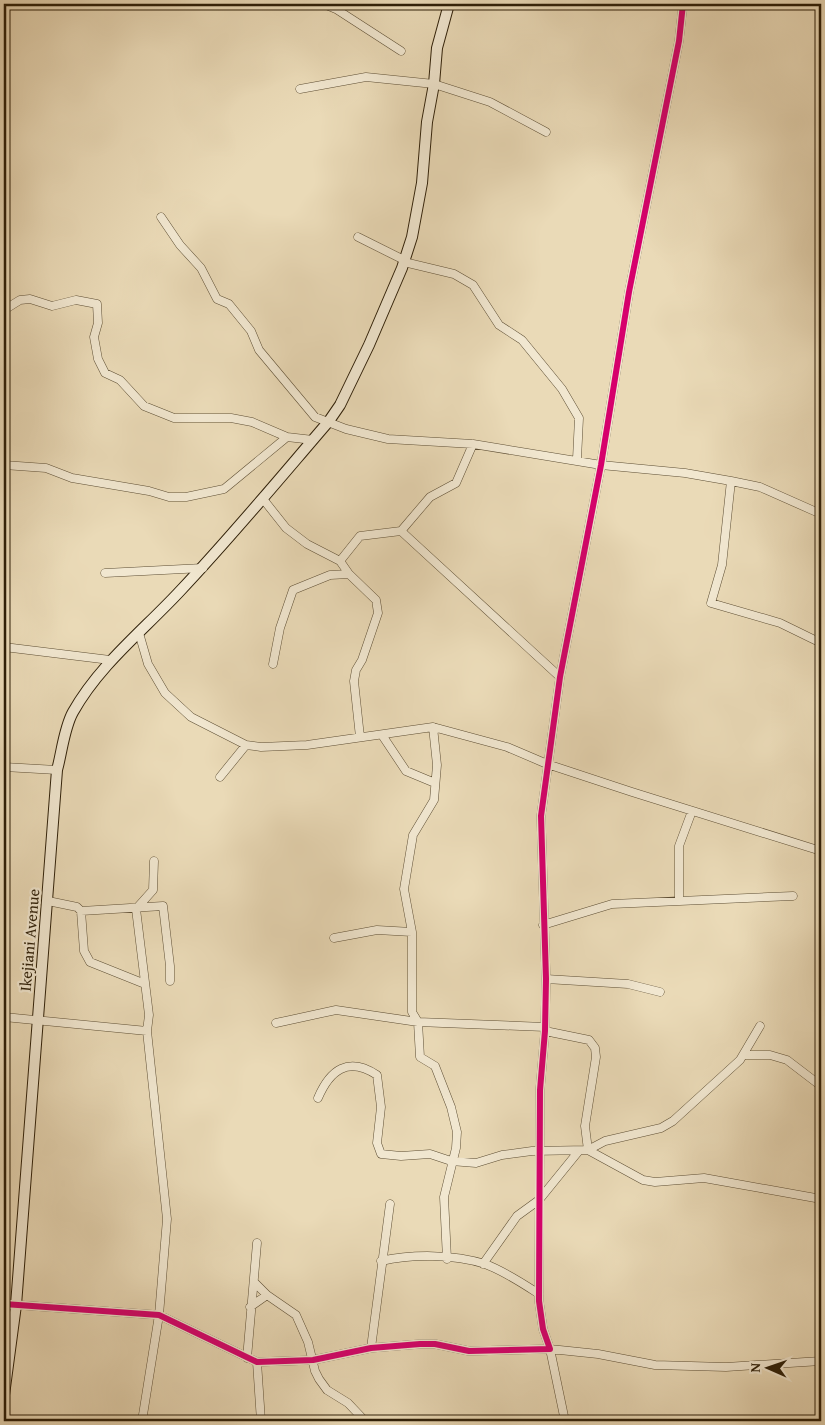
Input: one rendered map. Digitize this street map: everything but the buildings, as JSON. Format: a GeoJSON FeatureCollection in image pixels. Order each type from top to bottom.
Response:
{"type":"FeatureCollection","features":[{"type":"Feature","properties":{"kind":"street"},"geometry":{"type":"LineString","coordinates":[[324,4],[336,9],[400,50]]}},
{"type":"Feature","properties":{"kind":"street","name":"Ikejiani Avenue"},"geometry":{"type":"LineString","coordinates":[[4,1395],[16,1305],[57,770],[72,714],[87,689],[110,660],[203,568],[313,440],[340,405],[369,345],[404,262],[412,238],[422,182],[427,122],[434,84],[437,48],[450,4]]}},
{"type":"Feature","properties":{"kind":"street"},"geometry":{"type":"LineString","coordinates":[[565,1421],[550,1348],[543,1329],[539,1294],[540,1090],[545,1029],[546,979],[541,816],[560,677],[601,465],[629,292],[679,41],[683,4]]}},
{"type":"Feature","properties":{"kind":"street"},"geometry":{"type":"LineString","coordinates":[[300,89],[366,77],[434,84],[490,102],[546,132]]}},
{"type":"Feature","properties":{"kind":"street"},"geometry":{"type":"LineString","coordinates":[[161,217],[180,245],[201,268],[217,298],[229,304],[251,331],[259,350],[315,417],[346,429],[388,439],[473,444],[502,450],[577,459],[601,465],[685,473],[731,481],[760,487],[821,514]]}},
{"type":"Feature","properties":{"kind":"street"},"geometry":{"type":"LineString","coordinates":[[358,237],[404,260],[404,262],[454,274],[473,285],[499,325],[522,340],[562,389],[579,418],[577,459]]}},
{"type":"Feature","properties":{"kind":"street"},"geometry":{"type":"LineString","coordinates":[[4,310],[20,300],[30,298],[52,306],[76,300],[97,304],[98,323],[94,338],[98,359],[105,373],[120,380],[144,406],[174,418],[231,418],[252,422],[287,437],[313,440]]}},
{"type":"Feature","properties":{"kind":"street"},"geometry":{"type":"LineString","coordinates":[[4,465],[46,468],[72,478],[149,490],[169,497],[186,497],[224,489],[287,437]]}},
{"type":"Feature","properties":{"kind":"street"},"geometry":{"type":"LineString","coordinates":[[340,561],[360,536],[401,531],[430,497],[456,483],[473,444]]}},
{"type":"Feature","properties":{"kind":"street"},"geometry":{"type":"LineString","coordinates":[[731,481],[722,565],[711,602],[780,623],[821,643]]}},
{"type":"Feature","properties":{"kind":"street"},"geometry":{"type":"LineString","coordinates":[[263,499],[286,528],[307,544],[340,561],[349,574],[376,600],[378,613],[362,660],[356,670],[354,681],[360,737]]}},
{"type":"Feature","properties":{"kind":"street"},"geometry":{"type":"LineString","coordinates":[[401,531],[560,677]]}},
{"type":"Feature","properties":{"kind":"street"},"geometry":{"type":"LineString","coordinates":[[105,573],[203,568]]}},
{"type":"Feature","properties":{"kind":"street"},"geometry":{"type":"LineString","coordinates":[[273,664],[280,628],[293,590],[330,575],[349,574]]}},
{"type":"Feature","properties":{"kind":"street"},"geometry":{"type":"LineString","coordinates":[[139,633],[148,664],[165,693],[191,717],[246,745],[261,747],[307,746],[433,727],[508,747],[547,764],[692,812],[821,851]]}},
{"type":"Feature","properties":{"kind":"street"},"geometry":{"type":"LineString","coordinates":[[4,648],[110,660]]}},
{"type":"Feature","properties":{"kind":"street"},"geometry":{"type":"LineString","coordinates":[[433,727],[437,766],[434,800],[413,835],[404,889],[412,932],[412,1012],[418,1022],[420,1057],[435,1066],[453,1115],[457,1132],[456,1148],[451,1160],[444,1197],[447,1258]]}},
{"type":"Feature","properties":{"kind":"street"},"geometry":{"type":"LineString","coordinates":[[382,735],[406,771],[436,783]]}},
{"type":"Feature","properties":{"kind":"street"},"geometry":{"type":"LineString","coordinates":[[220,777],[246,745]]}},
{"type":"Feature","properties":{"kind":"street"},"geometry":{"type":"LineString","coordinates":[[4,767],[57,770]]}},
{"type":"Feature","properties":{"kind":"street"},"geometry":{"type":"LineString","coordinates":[[679,901],[680,846],[692,812]]}},
{"type":"Feature","properties":{"kind":"street"},"geometry":{"type":"LineString","coordinates":[[142,1421],[159,1315],[167,1219],[147,1031],[149,1015],[136,909],[153,890],[154,861]]}},
{"type":"Feature","properties":{"kind":"street"},"geometry":{"type":"LineString","coordinates":[[543,925],[612,904],[793,896]]}},
{"type":"Feature","properties":{"kind":"street"},"geometry":{"type":"LineString","coordinates":[[48,901],[77,907],[81,911],[84,951],[90,962],[145,984]]}},
{"type":"Feature","properties":{"kind":"street"},"geometry":{"type":"LineString","coordinates":[[81,911],[163,906],[170,981]]}},
{"type":"Feature","properties":{"kind":"street"},"geometry":{"type":"LineString","coordinates":[[334,938],[377,930],[412,932]]}},
{"type":"Feature","properties":{"kind":"street"},"geometry":{"type":"LineString","coordinates":[[546,979],[628,984],[660,992]]}},
{"type":"Feature","properties":{"kind":"street"},"geometry":{"type":"LineString","coordinates":[[276,1022],[336,1010],[418,1022],[545,1029],[590,1040],[595,1048],[585,1126],[588,1150]]}},
{"type":"Feature","properties":{"kind":"street"},"geometry":{"type":"LineString","coordinates":[[4,1016],[147,1031]]}},
{"type":"Feature","properties":{"kind":"street"},"geometry":{"type":"LineString","coordinates":[[318,1098],[328,1077],[338,1069],[355,1066],[370,1070],[378,1075],[380,1092],[377,1143],[381,1154],[401,1156],[430,1154],[451,1160],[476,1163],[502,1155],[578,1152],[588,1150],[606,1141],[661,1128],[673,1120],[744,1055],[760,1026]]}},
{"type":"Feature","properties":{"kind":"street"},"geometry":{"type":"LineString","coordinates":[[744,1055],[770,1055],[786,1060],[821,1086]]}},
{"type":"Feature","properties":{"kind":"street"},"geometry":{"type":"LineString","coordinates":[[588,1150],[643,1180],[655,1182],[704,1178],[821,1199]]}},
{"type":"Feature","properties":{"kind":"street"},"geometry":{"type":"LineString","coordinates":[[483,1264],[517,1216],[539,1200],[578,1152]]}},
{"type":"Feature","properties":{"kind":"street"},"geometry":{"type":"LineString","coordinates":[[371,1348],[390,1204]]}},
{"type":"Feature","properties":{"kind":"street"},"geometry":{"type":"LineString","coordinates":[[248,1358],[250,1307],[257,1243]]}},
{"type":"Feature","properties":{"kind":"street"},"geometry":{"type":"LineString","coordinates":[[381,1261],[413,1256],[447,1258],[483,1264],[505,1273],[539,1294]]}},
{"type":"Feature","properties":{"kind":"street"},"geometry":{"type":"LineString","coordinates":[[254,1282],[267,1295],[296,1316],[308,1342],[315,1371],[327,1390],[348,1403],[365,1421]]}},
{"type":"Feature","properties":{"kind":"street"},"geometry":{"type":"LineString","coordinates":[[250,1307],[267,1295]]}},
{"type":"Feature","properties":{"kind":"street"},"geometry":{"type":"LineString","coordinates":[[4,1304],[159,1315],[257,1362],[313,1360],[371,1348],[436,1344],[469,1351],[550,1348],[598,1354],[655,1365],[726,1367],[821,1361]]}},
{"type":"Feature","properties":{"kind":"street"},"geometry":{"type":"LineString","coordinates":[[257,1362],[261,1421]]}},
{"type":"Feature","properties":{"kind":"cycle path"},"geometry":{"type":"LineString","coordinates":[[4,1304],[159,1315],[257,1362],[313,1360],[371,1348],[420,1344],[435,1344],[469,1351],[550,1349],[543,1329],[539,1301],[540,1090],[545,1031],[546,979],[541,816],[560,677],[601,465],[629,292],[679,41],[683,4]]}}]}
